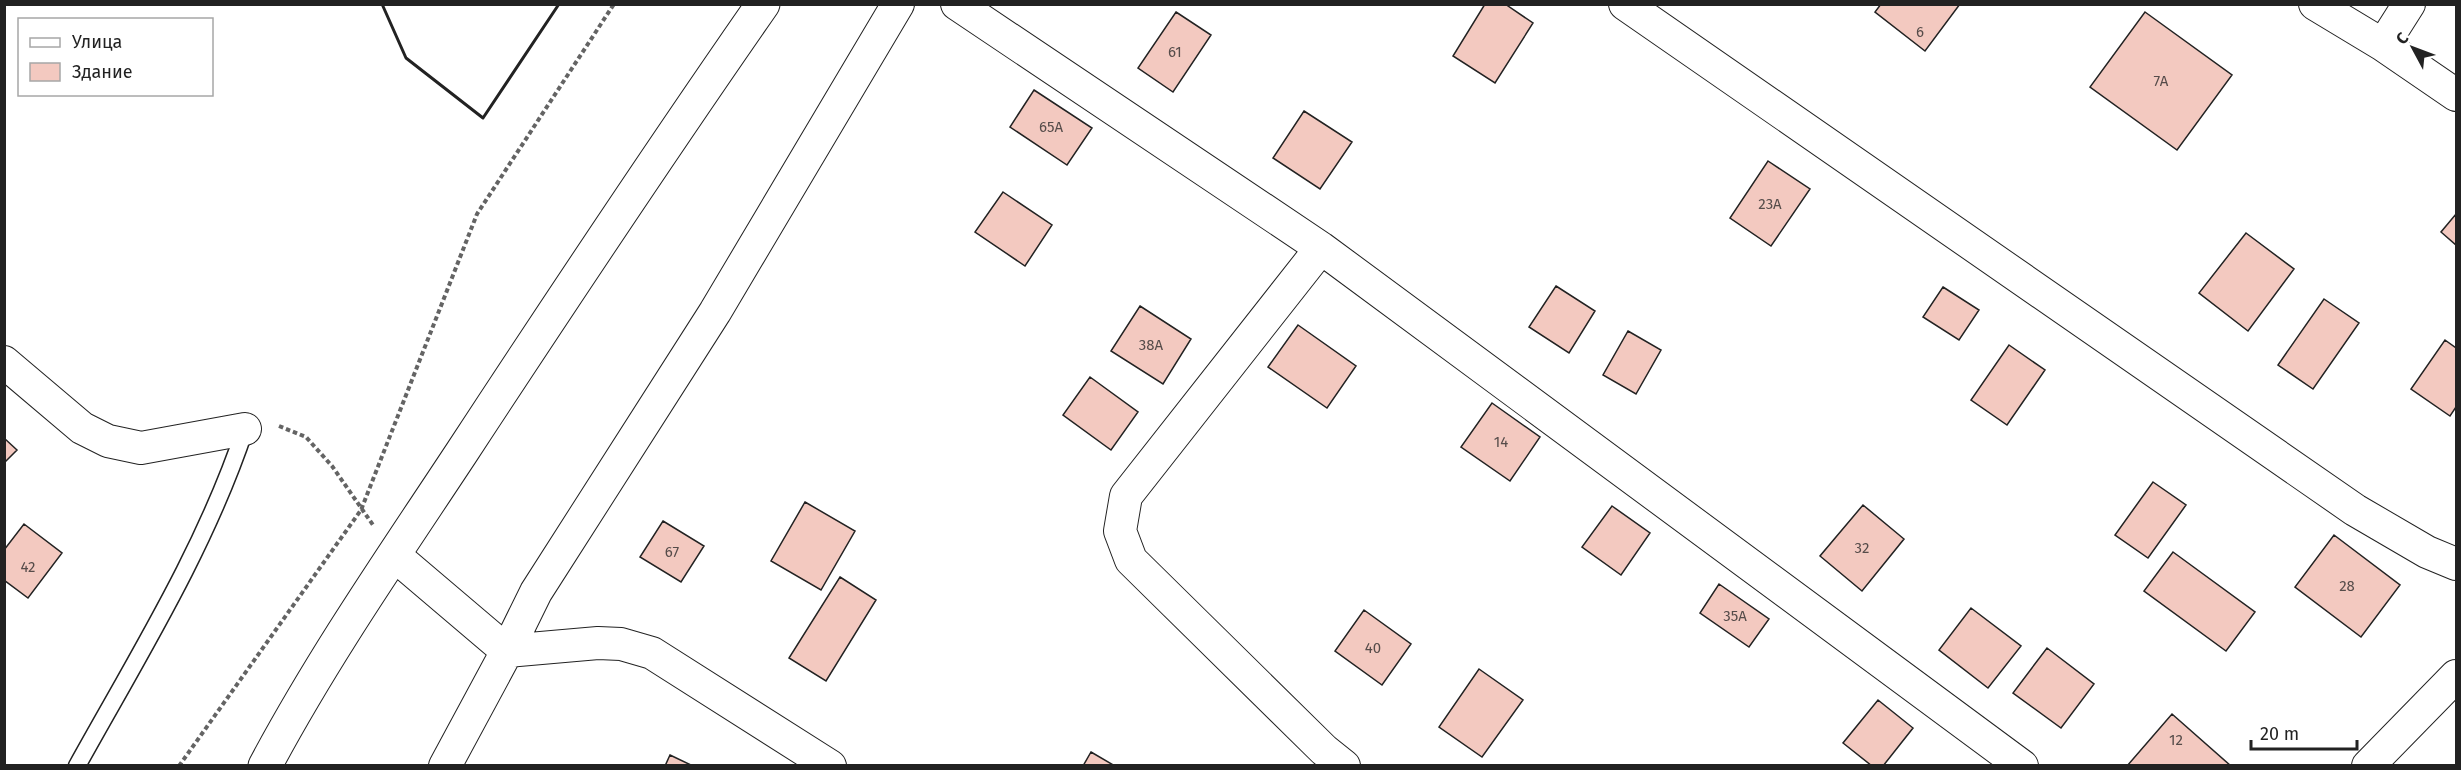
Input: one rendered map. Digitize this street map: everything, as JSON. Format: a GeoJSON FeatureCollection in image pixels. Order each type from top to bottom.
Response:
{"type":"FeatureCollection","features":[{"type":"Feature","properties":{"kind":"main road"},"geometry":{"type":"LineString","coordinates":[[265,765],[293,712],[394,555],[654,160],[763,4]]}},
{"type":"Feature","properties":{"kind":"street"},"geometry":{"type":"LineString","coordinates":[[445,765],[507,651],[536,592],[715,312],[898,4]]}},
{"type":"Feature","properties":{"kind":"street"},"geometry":{"type":"LineString","coordinates":[[957,4],[1321,248],[2022,765]]}},
{"type":"Feature","properties":{"kind":"street"},"geometry":{"type":"LineString","coordinates":[[1625,4],[2355,510],[2427,552],[2457,564]]}},
{"type":"Feature","properties":{"kind":"street"},"geometry":{"type":"LineString","coordinates":[[2315,4],[2383,45],[2457,95]]}},
{"type":"Feature","properties":{"kind":"street"},"geometry":{"type":"LineString","coordinates":[[2383,45],[2409,4]]}},
{"type":"Feature","properties":{"kind":"street"},"geometry":{"type":"LineString","coordinates":[[1321,248],[1126,496],[1120,531],[1131,560],[1324,750],[1344,765]]}},
{"type":"Feature","properties":{"kind":"street"},"geometry":{"type":"LineString","coordinates":[[4,363],[82,428],[108,441],[141,448],[246,429]]}},
{"type":"Feature","properties":{"kind":"street"},"geometry":{"type":"LineString","coordinates":[[394,555],[507,651],[598,643],[621,644],[652,653],[830,765]]}},
{"type":"Feature","properties":{"kind":"street"},"geometry":{"type":"LineString","coordinates":[[2368,765],[2457,676]]}},
{"type":"Feature","properties":{"kind":"lane"},"geometry":{"type":"LineString","coordinates":[[77,765],[192,560],[226,487],[246,429]]}},
{"type":"Feature","properties":{"kind":"path"},"geometry":{"type":"LineString","coordinates":[[178,765],[361,510],[477,214],[614,4]]}},
{"type":"Feature","properties":{"kind":"path"},"geometry":{"type":"LineString","coordinates":[[246,429],[273,424],[306,437],[332,466],[361,510]]}},
{"type":"Feature","properties":{"kind":"building"},"geometry":{"type":"Polygon","coordinates":[[[1485,4],[1505,4],[1533,23],[1495,83],[1453,56],[1485,4]]]}},
{"type":"Feature","properties":{"kind":"building"},"geometry":{"type":"Polygon","coordinates":[[[1881,4],[1960,4],[1925,51],[1875,12],[1881,4]]]}},
{"type":"Feature","properties":{"kind":"building"},"geometry":{"type":"Polygon","coordinates":[[[1176,12],[1211,35],[1173,92],[1138,68],[1176,12]]]}},
{"type":"Feature","properties":{"kind":"building"},"geometry":{"type":"Polygon","coordinates":[[[2145,12],[2232,75],[2177,150],[2090,87],[2145,12]]]}},
{"type":"Feature","properties":{"kind":"building"},"geometry":{"type":"Polygon","coordinates":[[[1034,90],[1092,128],[1067,165],[1010,127],[1034,90]]]}},
{"type":"Feature","properties":{"kind":"building"},"geometry":{"type":"Polygon","coordinates":[[[1304,111],[1352,142],[1320,189],[1273,158],[1304,111]]]}},
{"type":"Feature","properties":{"kind":"building"},"geometry":{"type":"Polygon","coordinates":[[[1768,161],[1810,189],[1771,246],[1730,218],[1768,161]]]}},
{"type":"Feature","properties":{"kind":"building"},"geometry":{"type":"Polygon","coordinates":[[[1003,192],[1052,225],[1025,266],[975,232],[1003,192]]]}},
{"type":"Feature","properties":{"kind":"building"},"geometry":{"type":"Polygon","coordinates":[[[2456,214],[2456,245],[2441,232],[2456,214]]]}},
{"type":"Feature","properties":{"kind":"building"},"geometry":{"type":"Polygon","coordinates":[[[2246,233],[2294,269],[2248,331],[2199,293],[2246,233]]]}},
{"type":"Feature","properties":{"kind":"building"},"geometry":{"type":"Polygon","coordinates":[[[1556,286],[1595,311],[1569,353],[1529,327],[1556,286]]]}},
{"type":"Feature","properties":{"kind":"building"},"geometry":{"type":"Polygon","coordinates":[[[1943,287],[1979,310],[1959,340],[1923,317],[1943,287]]]}},
{"type":"Feature","properties":{"kind":"building"},"geometry":{"type":"Polygon","coordinates":[[[2324,299],[2359,323],[2313,389],[2278,365],[2324,299]]]}},
{"type":"Feature","properties":{"kind":"building"},"geometry":{"type":"Polygon","coordinates":[[[1140,306],[1191,339],[1163,384],[1111,351],[1140,306]]]}},
{"type":"Feature","properties":{"kind":"building"},"geometry":{"type":"Polygon","coordinates":[[[1298,325],[1356,366],[1327,408],[1268,367],[1298,325]]]}},
{"type":"Feature","properties":{"kind":"building"},"geometry":{"type":"Polygon","coordinates":[[[1628,331],[1661,350],[1636,394],[1603,375],[1628,331]]]}},
{"type":"Feature","properties":{"kind":"building"},"geometry":{"type":"Polygon","coordinates":[[[2445,340],[2456,348],[2456,407],[2450,416],[2411,389],[2445,340]]]}},
{"type":"Feature","properties":{"kind":"building"},"geometry":{"type":"Polygon","coordinates":[[[2009,345],[2045,370],[2007,425],[1971,400],[2009,345]]]}},
{"type":"Feature","properties":{"kind":"building"},"geometry":{"type":"Polygon","coordinates":[[[1090,377],[1138,412],[1111,450],[1063,415],[1090,377]]]}},
{"type":"Feature","properties":{"kind":"building"},"geometry":{"type":"Polygon","coordinates":[[[1492,403],[1540,437],[1510,481],[1461,447],[1492,403]]]}},
{"type":"Feature","properties":{"kind":"building"},"geometry":{"type":"Polygon","coordinates":[[[4,438],[17,450],[4,463],[4,438]]]}},
{"type":"Feature","properties":{"kind":"building"},"geometry":{"type":"Polygon","coordinates":[[[2153,482],[2186,505],[2148,558],[2115,535],[2153,482]]]}},
{"type":"Feature","properties":{"kind":"building"},"geometry":{"type":"Polygon","coordinates":[[[805,502],[855,531],[821,590],[771,561],[805,502]]]}},
{"type":"Feature","properties":{"kind":"building"},"geometry":{"type":"Polygon","coordinates":[[[1863,505],[1904,539],[1862,591],[1820,556],[1863,505]]]}},
{"type":"Feature","properties":{"kind":"building"},"geometry":{"type":"Polygon","coordinates":[[[1612,506],[1650,533],[1621,575],[1582,547],[1612,506]]]}},
{"type":"Feature","properties":{"kind":"building"},"geometry":{"type":"Polygon","coordinates":[[[663,521],[704,546],[681,582],[640,557],[663,521]]]}},
{"type":"Feature","properties":{"kind":"building"},"geometry":{"type":"Polygon","coordinates":[[[24,524],[62,553],[28,598],[4,580],[4,550],[24,524]]]}},
{"type":"Feature","properties":{"kind":"building"},"geometry":{"type":"Polygon","coordinates":[[[2334,535],[2400,585],[2361,637],[2295,587],[2334,535]]]}},
{"type":"Feature","properties":{"kind":"building"},"geometry":{"type":"Polygon","coordinates":[[[2173,552],[2255,612],[2226,651],[2144,591],[2173,552]]]}},
{"type":"Feature","properties":{"kind":"building"},"geometry":{"type":"Polygon","coordinates":[[[840,577],[876,600],[826,681],[789,658],[840,577]]]}},
{"type":"Feature","properties":{"kind":"building"},"geometry":{"type":"Polygon","coordinates":[[[1719,584],[1769,619],[1749,647],[1700,613],[1719,584]]]}},
{"type":"Feature","properties":{"kind":"building"},"geometry":{"type":"Polygon","coordinates":[[[1971,608],[2021,646],[1988,688],[1939,650],[1971,608]]]}},
{"type":"Feature","properties":{"kind":"building"},"geometry":{"type":"Polygon","coordinates":[[[1364,610],[1411,644],[1382,685],[1335,651],[1364,610]]]}},
{"type":"Feature","properties":{"kind":"building"},"geometry":{"type":"Polygon","coordinates":[[[2047,648],[2094,684],[2061,728],[2013,693],[2047,648]]]}},
{"type":"Feature","properties":{"kind":"building"},"geometry":{"type":"Polygon","coordinates":[[[1479,669],[1523,700],[1482,757],[1439,727],[1479,669]]]}},
{"type":"Feature","properties":{"kind":"building"},"geometry":{"type":"Polygon","coordinates":[[[1878,700],[1913,728],[1883,766],[1872,766],[1843,743],[1878,700]]]}},
{"type":"Feature","properties":{"kind":"building"},"geometry":{"type":"Polygon","coordinates":[[[2172,714],[2231,766],[2127,766],[2172,714]]]}},
{"type":"Feature","properties":{"kind":"building"},"geometry":{"type":"Polygon","coordinates":[[[1091,752],[1115,766],[1083,766],[1091,752]]]}},
{"type":"Feature","properties":{"kind":"building"},"geometry":{"type":"Polygon","coordinates":[[[670,755],[693,766],[665,766],[670,755]]]}},
{"type":"Feature","properties":{"kind":"wall"},"geometry":{"type":"LineString","coordinates":[[382,4],[406,58],[483,118],[559,4]]}}]}
